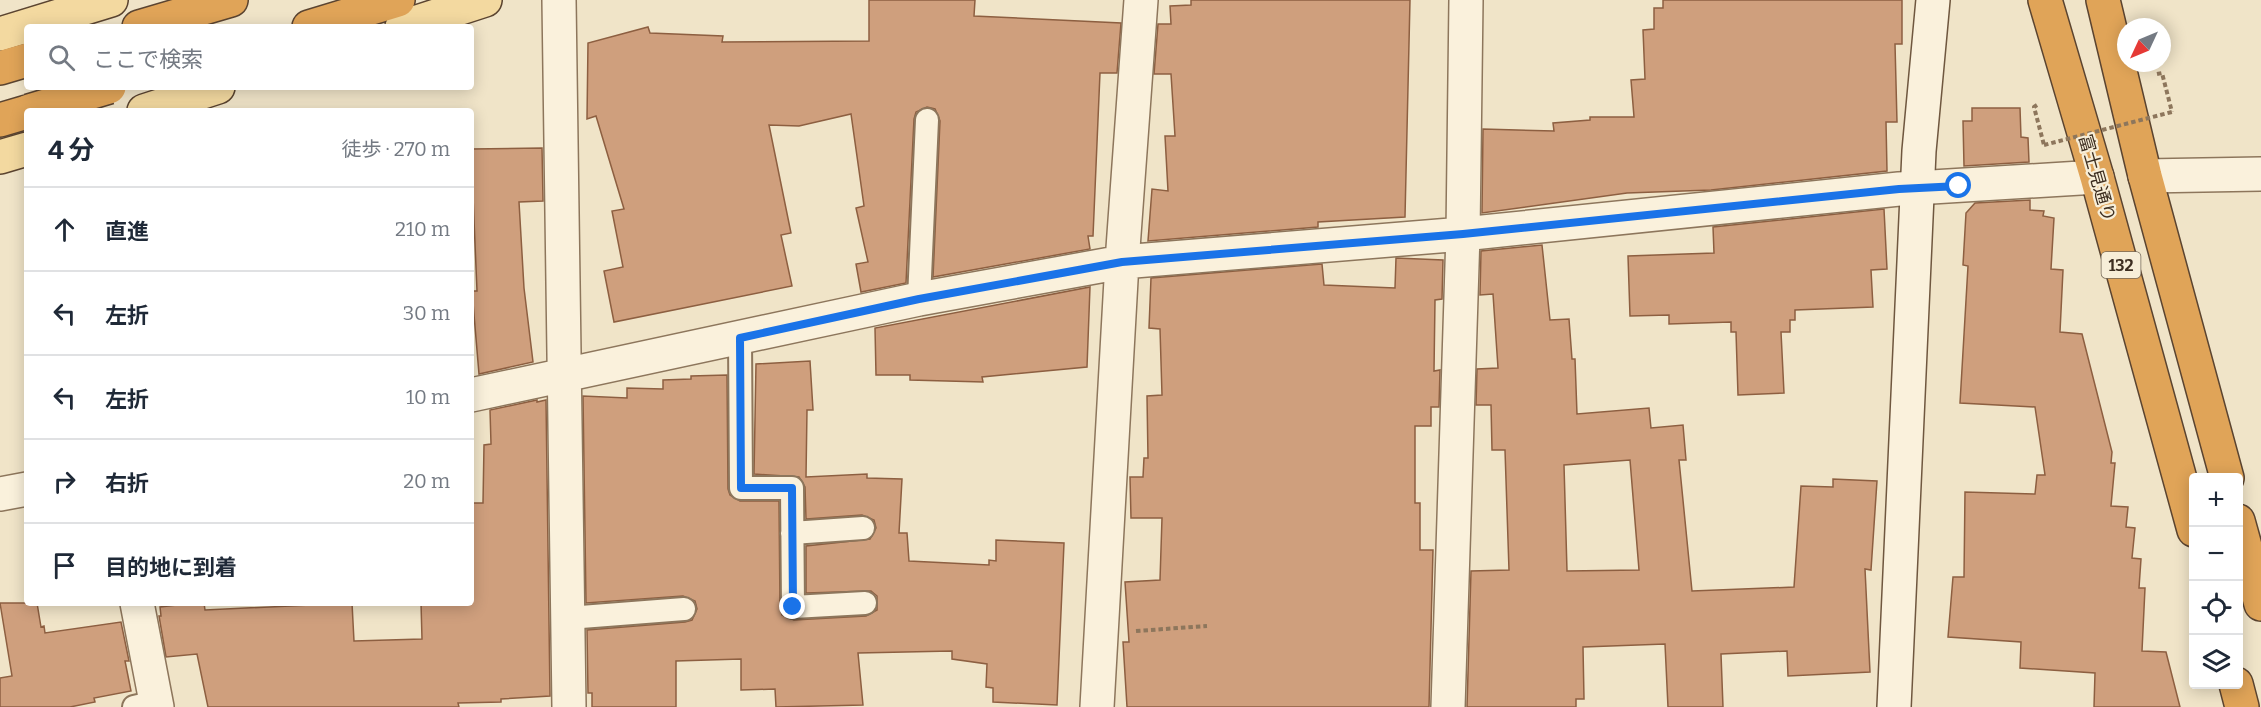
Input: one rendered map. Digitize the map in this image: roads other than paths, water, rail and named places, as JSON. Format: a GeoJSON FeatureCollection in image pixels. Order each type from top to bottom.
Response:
{"type":"FeatureCollection","features":[{"type":"Feature","properties":{"kind":"highway"},"geometry":{"type":"LineString","coordinates":[[149,24],[231,0]]}},
{"type":"Feature","properties":{"kind":"highway"},"geometry":{"type":"LineString","coordinates":[[319,24],[398,0]]}},
{"type":"Feature","properties":{"kind":"highway","name":"富士見通り"},"geometry":{"type":"LineString","coordinates":[[2045,0],[2097,177],[2192,527]]}},
{"type":"Feature","properties":{"kind":"highway","name":"132"},"geometry":{"type":"LineString","coordinates":[[2103,0],[2145,176],[2226,473]]}},
{"type":"Feature","properties":{"kind":"highway"},"geometry":{"type":"LineString","coordinates":[[0,68],[24,61]]}},
{"type":"Feature","properties":{"kind":"highway"},"geometry":{"type":"LineString","coordinates":[[38,108],[99,90]]}},
{"type":"Feature","properties":{"kind":"highway"},"geometry":{"type":"LineString","coordinates":[[0,120],[24,112]]}},
{"type":"Feature","properties":{"kind":"highway"},"geometry":{"type":"LineString","coordinates":[[2240,527],[2261,604]]}},
{"type":"Feature","properties":{"kind":"highway"},"geometry":{"type":"LineString","coordinates":[[2237,689],[2242,707]]}},
{"type":"Feature","properties":{"kind":"main road"},"geometry":{"type":"LineString","coordinates":[[0,34],[37,16],[111,0]]}},
{"type":"Feature","properties":{"kind":"main road"},"geometry":{"type":"LineString","coordinates":[[411,24],[485,0]]}},
{"type":"Feature","properties":{"kind":"main road"},"geometry":{"type":"LineString","coordinates":[[153,108],[209,90]]}},
{"type":"Feature","properties":{"kind":"main road"},"geometry":{"type":"LineString","coordinates":[[0,157],[24,150]]}},
{"type":"Feature","properties":{"kind":"street"},"geometry":{"type":"LineString","coordinates":[[559,0],[570,707]]}},
{"type":"Feature","properties":{"kind":"street"},"geometry":{"type":"LineString","coordinates":[[1097,707],[1122,262],[1141,0]]}},
{"type":"Feature","properties":{"kind":"street"},"geometry":{"type":"LineString","coordinates":[[1448,707],[1463,234],[1466,0]]}},
{"type":"Feature","properties":{"kind":"street"},"geometry":{"type":"LineString","coordinates":[[1894,707],[1918,188],[1933,0]]}},
{"type":"Feature","properties":{"kind":"street"},"geometry":{"type":"LineString","coordinates":[[39,90],[40,108]]}},
{"type":"Feature","properties":{"kind":"street"},"geometry":{"type":"LineString","coordinates":[[2145,176],[2261,174]]}},
{"type":"Feature","properties":{"kind":"street"},"geometry":{"type":"LineString","coordinates":[[474,394],[919,299],[1122,262],[1463,234],[1918,188],[2097,177]]}},
{"type":"Feature","properties":{"kind":"street"},"geometry":{"type":"LineString","coordinates":[[0,494],[24,490]]}},
{"type":"Feature","properties":{"kind":"street"},"geometry":{"type":"LineString","coordinates":[[137,606],[149,705]]}},
{"type":"Feature","properties":{"kind":"lane"},"geometry":{"type":"LineString","coordinates":[[919,299],[927,120]]}},
{"type":"Feature","properties":{"kind":"lane"},"geometry":{"type":"LineString","coordinates":[[740,338],[741,488],[792,488],[793,607],[866,603]]}},
{"type":"Feature","properties":{"kind":"lane"},"geometry":{"type":"LineString","coordinates":[[792,533],[863,528]]}},
{"type":"Feature","properties":{"kind":"lane"},"geometry":{"type":"LineString","coordinates":[[568,618],[684,609]]}}]}
